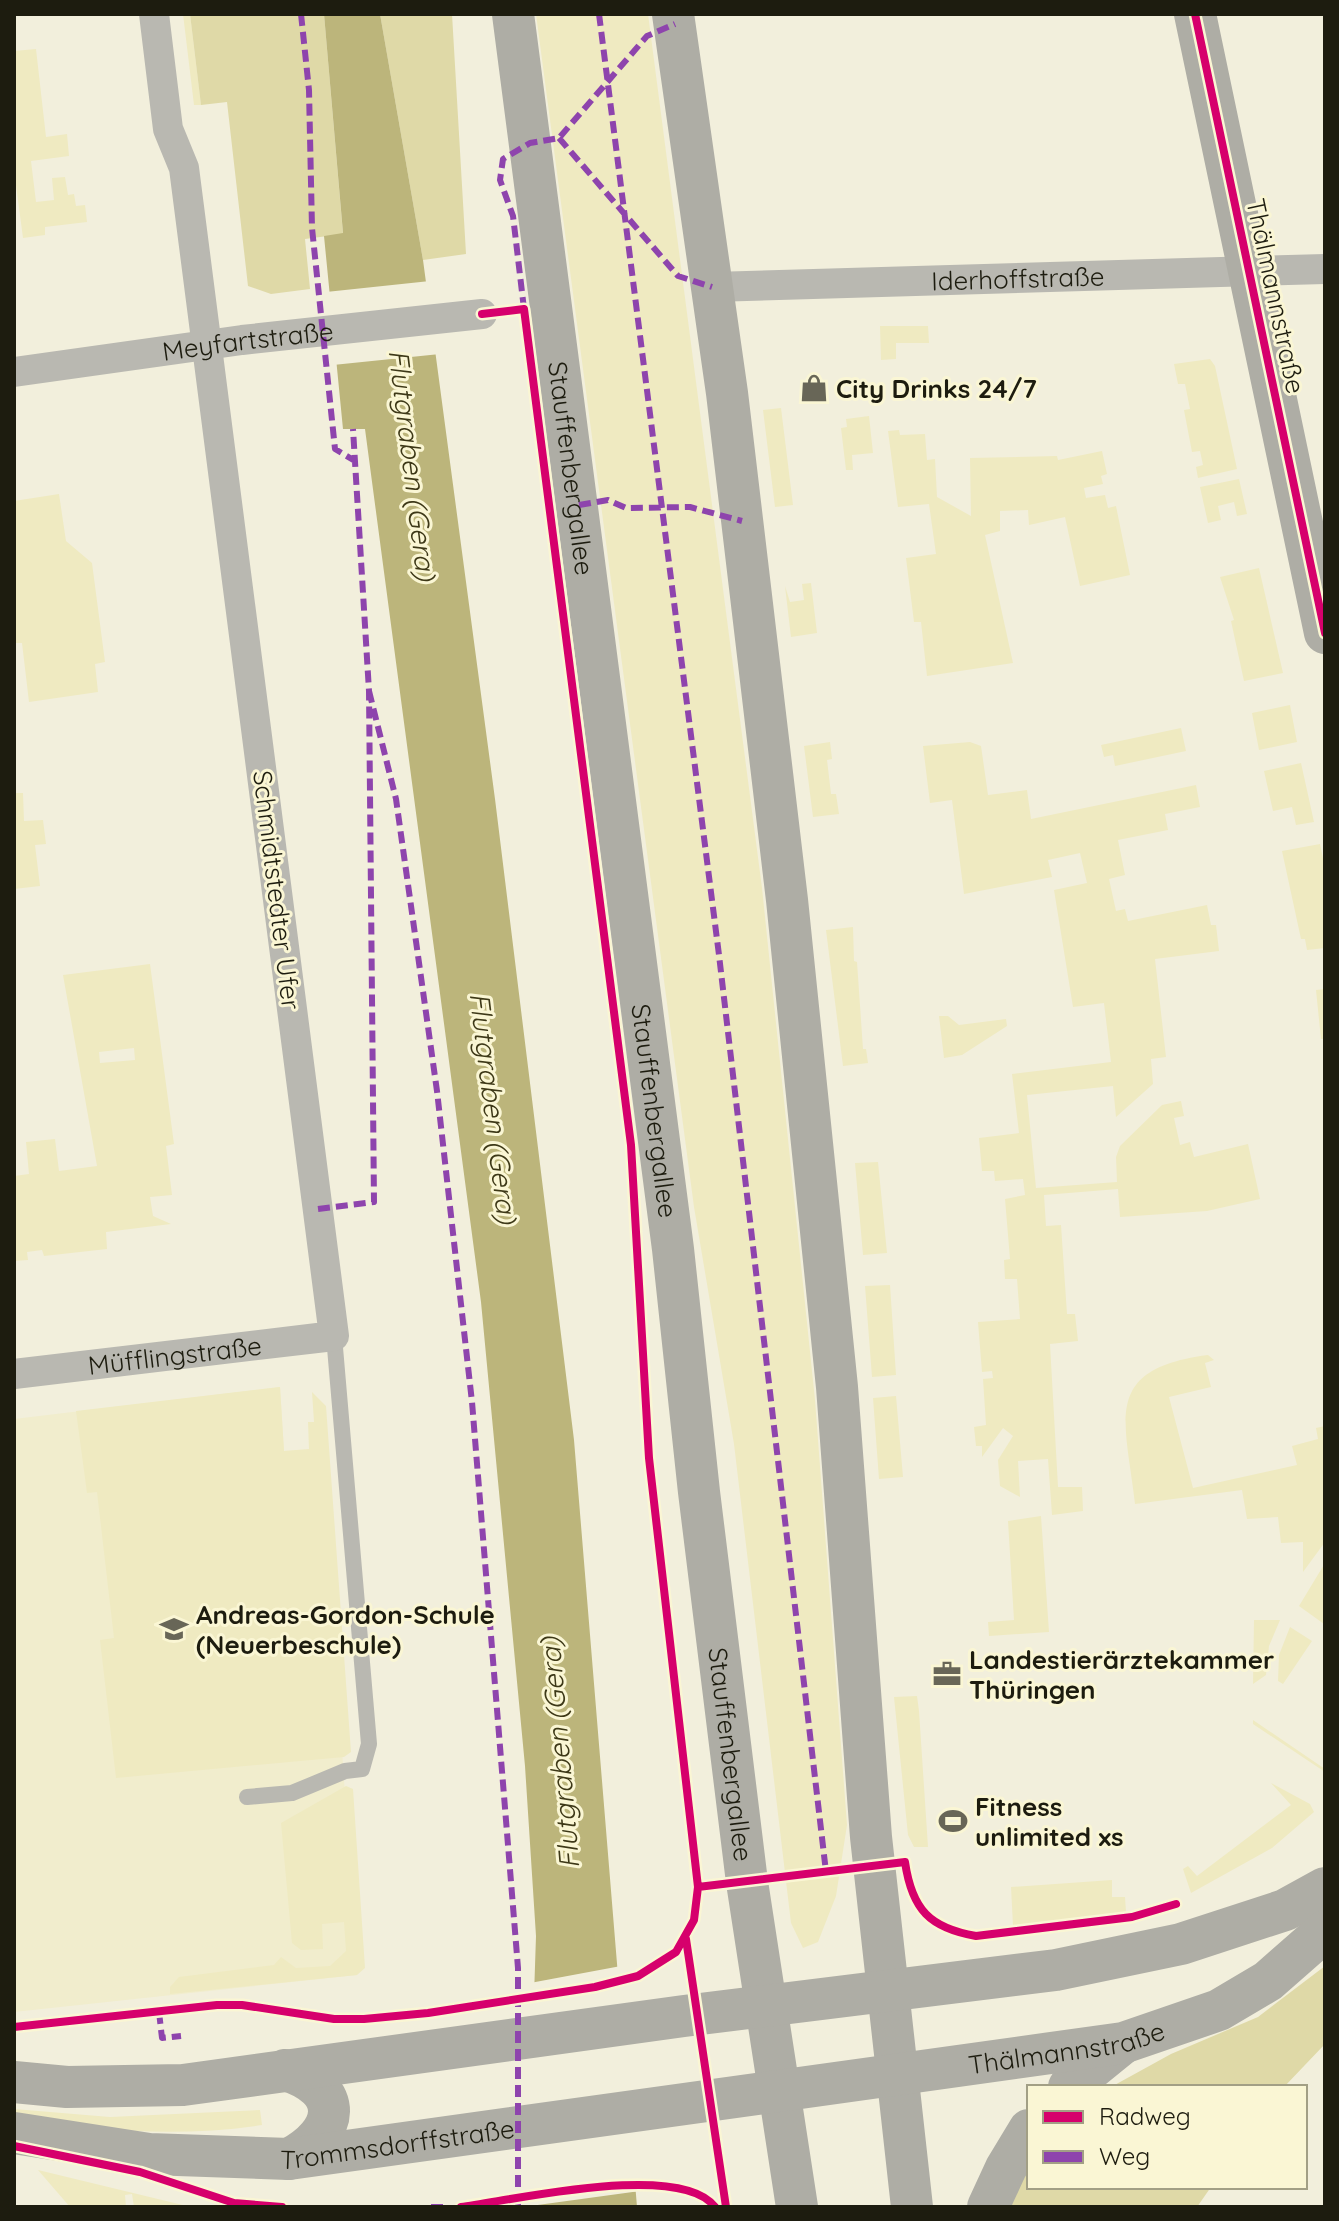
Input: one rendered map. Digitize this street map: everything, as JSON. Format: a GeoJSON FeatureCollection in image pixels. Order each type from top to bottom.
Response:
{"type":"FeatureCollection","features":[{"type":"Feature","properties":{"kind":"main road","name":"Stauffenbergallee"},"geometry":{"type":"LineString","coordinates":[[513,14],[673,1249],[746,1870],[797,2207]]}},
{"type":"Feature","properties":{"kind":"main road"},"geometry":{"type":"LineString","coordinates":[[673,14],[712,287],[787,900],[837,1387],[871,1837],[912,2207]]}},
{"type":"Feature","properties":{"kind":"main road","name":"Thälmannstraße"},"geometry":{"type":"LineString","coordinates":[[1195,14],[1325,633]]}},
{"type":"Feature","properties":{"kind":"main road"},"geometry":{"type":"LineString","coordinates":[[14,2082],[140,2087],[183,2085],[684,2016],[1056,1970],[1181,1944],[1285,1910],[1325,1888]]}},
{"type":"Feature","properties":{"kind":"main road","name":"Thälmannstraße"},"geometry":{"type":"LineString","coordinates":[[780,2090],[1123,2043],[1219,2010],[1268,1981],[1325,1931]]}},
{"type":"Feature","properties":{"kind":"main road"},"geometry":{"type":"LineString","coordinates":[[1071,2085],[1123,2043]]}},
{"type":"Feature","properties":{"kind":"main road"},"geometry":{"type":"LineString","coordinates":[[285,2070],[314,2082],[330,2110],[328,2122],[315,2143],[289,2159]]}},
{"type":"Feature","properties":{"kind":"main road","name":"Trommsdorffstraße"},"geometry":{"type":"LineString","coordinates":[[14,2133],[149,2154],[289,2159],[780,2090]]}},
{"type":"Feature","properties":{"kind":"main road"},"geometry":{"type":"LineString","coordinates":[[988,2207],[1027,2133]]}},
{"type":"Feature","properties":{"kind":"street","name":"Schmidtstedter Ufer"},"geometry":{"type":"LineString","coordinates":[[154,14],[168,129],[184,168],[334,1336]]}},
{"type":"Feature","properties":{"kind":"street","name":"Iderhoffstraße"},"geometry":{"type":"LineString","coordinates":[[712,287],[1325,269]]}},
{"type":"Feature","properties":{"kind":"street","name":"Meyfartstraße"},"geometry":{"type":"LineString","coordinates":[[14,372],[277,336],[474,315]]}},
{"type":"Feature","properties":{"kind":"street","name":"Müfflingstraße"},"geometry":{"type":"LineString","coordinates":[[14,1374],[334,1336]]}},
{"type":"Feature","properties":{"kind":"lane","name":"Schmidtstedter Ufer"},"geometry":{"type":"LineString","coordinates":[[247,1797],[292,1793],[345,1771],[362,1769],[369,1744],[334,1336]]}},
{"type":"Feature","properties":{"kind":"shaded area"},"geometry":{"type":"Polygon","coordinates":[[[183,14],[190,14],[201,105],[194,105],[183,14]]]}},
{"type":"Feature","properties":{"kind":"shaded area"},"geometry":{"type":"Polygon","coordinates":[[[190,14],[324,14],[343,234],[305,239],[310,289],[271,294],[248,286],[227,102],[201,105],[190,14]]]}},
{"type":"Feature","properties":{"kind":"shaded area"},"geometry":{"type":"Polygon","coordinates":[[[380,14],[452,14],[466,254],[423,260],[380,14]]]}},
{"type":"Feature","properties":{"kind":"shaded area"},"geometry":{"type":"Polygon","coordinates":[[[536,14],[648,14],[762,888],[815,1400],[847,1825],[836,1896],[818,1942],[803,1948],[791,1923],[734,1444],[694,1207],[536,14]]]}},
{"type":"Feature","properties":{"kind":"shaded area"},"geometry":{"type":"Polygon","coordinates":[[[36,49],[46,137],[67,134],[69,156],[31,161],[36,202],[54,200],[52,178],[65,177],[68,195],[74,194],[76,206],[85,205],[87,222],[45,227],[45,235],[23,238],[14,170],[14,51],[36,49]]]}},
{"type":"Feature","properties":{"kind":"shaded area"},"geometry":{"type":"Polygon","coordinates":[[[880,326],[928,326],[929,343],[896,343],[896,359],[881,360],[880,326]]]}},
{"type":"Feature","properties":{"kind":"shaded area"},"geometry":{"type":"Polygon","coordinates":[[[1210,359],[1215,366],[1237,469],[1198,478],[1196,467],[1203,465],[1200,451],[1192,452],[1184,410],[1190,409],[1185,384],[1178,384],[1174,364],[1210,359]]]}},
{"type":"Feature","properties":{"kind":"shaded area"},"geometry":{"type":"Polygon","coordinates":[[[781,408],[793,505],[775,507],[763,410],[781,408]]]}},
{"type":"Feature","properties":{"kind":"shaded area"},"geometry":{"type":"Polygon","coordinates":[[[869,416],[873,453],[852,455],[853,470],[846,470],[841,428],[847,427],[846,419],[869,416]]]}},
{"type":"Feature","properties":{"kind":"shaded area"},"geometry":{"type":"Polygon","coordinates":[[[899,430],[900,435],[925,434],[927,460],[935,459],[937,497],[971,516],[970,458],[1057,456],[1058,460],[1102,451],[1107,474],[1101,476],[1103,484],[1084,488],[1086,498],[1105,495],[1108,508],[1116,506],[1130,575],[1080,586],[1065,517],[1029,525],[1028,510],[1000,511],[1000,531],[985,535],[1013,663],[927,676],[921,622],[914,622],[906,558],[936,554],[929,504],[898,507],[888,431],[899,430]]]}},
{"type":"Feature","properties":{"kind":"shaded area"},"geometry":{"type":"Polygon","coordinates":[[[1239,479],[1247,514],[1237,516],[1234,502],[1218,506],[1221,520],[1208,523],[1200,487],[1239,479]]]}},
{"type":"Feature","properties":{"kind":"shaded area"},"geometry":{"type":"Polygon","coordinates":[[[59,494],[66,541],[92,563],[105,662],[95,664],[98,692],[29,702],[22,643],[14,643],[14,501],[59,494]]]}},
{"type":"Feature","properties":{"kind":"shaded area"},"geometry":{"type":"Polygon","coordinates":[[[1259,568],[1283,673],[1244,681],[1231,621],[1234,620],[1220,577],[1259,568]]]}},
{"type":"Feature","properties":{"kind":"shaded area"},"geometry":{"type":"Polygon","coordinates":[[[811,583],[817,633],[791,637],[785,586],[790,602],[804,600],[802,584],[811,583]]]}},
{"type":"Feature","properties":{"kind":"shaded area"},"geometry":{"type":"Polygon","coordinates":[[[1290,705],[1297,742],[1259,750],[1252,713],[1290,705]]]}},
{"type":"Feature","properties":{"kind":"shaded area"},"geometry":{"type":"Polygon","coordinates":[[[1181,728],[1186,751],[1115,766],[1113,755],[1104,757],[1101,745],[1181,728]]]}},
{"type":"Feature","properties":{"kind":"shaded area"},"geometry":{"type":"Polygon","coordinates":[[[830,742],[832,759],[827,760],[831,794],[836,794],[839,814],[813,817],[804,746],[830,742]]]}},
{"type":"Feature","properties":{"kind":"shaded area"},"geometry":{"type":"Polygon","coordinates":[[[970,742],[981,746],[988,795],[1027,790],[1031,819],[1196,785],[1200,807],[1165,814],[1168,830],[1118,840],[1125,875],[1109,879],[1116,911],[1125,909],[1128,921],[1207,905],[1211,925],[1216,925],[1219,951],[1155,959],[1166,1057],[1151,1059],[1153,1084],[1116,1117],[1113,1086],[1027,1095],[1036,1188],[1117,1182],[1116,1157],[1120,1146],[1162,1105],[1181,1101],[1184,1116],[1174,1118],[1180,1145],[1190,1142],[1194,1157],[1248,1144],[1260,1199],[1207,1211],[1120,1217],[1118,1189],[1044,1195],[1046,1226],[1061,1225],[1067,1314],[1075,1314],[1078,1341],[1050,1344],[1058,1487],[1082,1487],[1083,1511],[1052,1515],[1048,1459],[1018,1461],[1020,1497],[1000,1486],[998,1460],[1013,1436],[1003,1428],[982,1457],[982,1446],[976,1446],[974,1427],[986,1425],[983,1379],[993,1378],[992,1371],[982,1372],[978,1322],[1020,1319],[1017,1279],[1005,1279],[1004,1260],[1010,1259],[1005,1199],[1025,1195],[1023,1179],[995,1181],[994,1171],[982,1171],[979,1138],[1019,1133],[1012,1074],[1111,1062],[1104,1003],[1073,1007],[1054,890],[1087,883],[1080,853],[1048,860],[1052,877],[964,894],[952,800],[930,803],[923,746],[970,742]]]}},
{"type":"Feature","properties":{"kind":"shaded area"},"geometry":{"type":"Polygon","coordinates":[[[1301,763],[1314,822],[1296,825],[1292,807],[1273,811],[1264,771],[1301,763]]]}},
{"type":"Feature","properties":{"kind":"shaded area"},"geometry":{"type":"Polygon","coordinates":[[[14,793],[23,793],[24,821],[43,820],[46,844],[35,845],[40,886],[14,889],[14,793]]]}},
{"type":"Feature","properties":{"kind":"shaded area"},"geometry":{"type":"Polygon","coordinates":[[[1320,844],[1325,868],[1325,948],[1307,950],[1305,939],[1301,939],[1282,851],[1320,844]]]}},
{"type":"Feature","properties":{"kind":"shaded area"},"geometry":{"type":"Polygon","coordinates":[[[853,927],[863,1049],[866,1049],[868,1063],[843,1066],[826,930],[853,927]]]}},
{"type":"Feature","properties":{"kind":"shaded area"},"geometry":{"type":"Polygon","coordinates":[[[150,964],[174,1144],[166,1146],[172,1195],[150,1197],[153,1216],[171,1224],[106,1232],[107,1249],[44,1256],[42,1250],[27,1252],[28,1260],[14,1261],[14,1176],[29,1174],[26,1142],[55,1139],[59,1171],[97,1166],[63,975],[150,964]],[[134,1048],[99,1052],[100,1063],[135,1060],[134,1048]]]}},
{"type":"Feature","properties":{"kind":"shaded area"},"geometry":{"type":"Polygon","coordinates":[[[1325,989],[1325,1039],[1321,1039],[1316,990],[1325,989]]]}},
{"type":"Feature","properties":{"kind":"shaded area"},"geometry":{"type":"Polygon","coordinates":[[[939,1016],[948,1016],[959,1025],[1006,1019],[1007,1026],[962,1055],[944,1058],[939,1016]]]}},
{"type":"Feature","properties":{"kind":"shaded area"},"geometry":{"type":"Polygon","coordinates":[[[878,1162],[887,1253],[863,1255],[855,1163],[878,1162]]]}},
{"type":"Feature","properties":{"kind":"shaded area"},"geometry":{"type":"Polygon","coordinates":[[[890,1285],[896,1375],[872,1377],[865,1286],[890,1285]]]}},
{"type":"Feature","properties":{"kind":"shaded area"},"geometry":{"type":"Polygon","coordinates":[[[1208,1355],[1214,1360],[1205,1363],[1211,1387],[1169,1397],[1193,1488],[1297,1465],[1292,1446],[1318,1439],[1316,1428],[1325,1426],[1325,1542],[1303,1572],[1303,1542],[1281,1543],[1278,1517],[1247,1519],[1242,1490],[1135,1504],[1126,1424],[1128,1404],[1135,1386],[1150,1373],[1173,1362],[1208,1355]]]}},
{"type":"Feature","properties":{"kind":"shaded area","name":"Andreas-Gordon-Schule (Neuerbeschule)"},"geometry":{"type":"Polygon","coordinates":[[[280,1387],[284,1451],[322,1449],[357,1975],[14,2012],[14,1419],[280,1387]]]}},
{"type":"Feature","properties":{"kind":"shaded area"},"geometry":{"type":"Polygon","coordinates":[[[280,1387],[284,1451],[309,1449],[308,1422],[314,1422],[312,1392],[326,1406],[351,1752],[344,1757],[116,1778],[100,1640],[114,1638],[97,1492],[87,1493],[76,1411],[280,1387]]]}},
{"type":"Feature","properties":{"kind":"shaded area"},"geometry":{"type":"Polygon","coordinates":[[[896,1396],[903,1477],[879,1479],[873,1398],[896,1396]]]}},
{"type":"Feature","properties":{"kind":"shaded area"},"geometry":{"type":"Polygon","coordinates":[[[1041,1516],[1049,1632],[989,1636],[988,1622],[1014,1620],[1008,1521],[1041,1516]]]}},
{"type":"Feature","properties":{"kind":"shaded area"},"geometry":{"type":"Polygon","coordinates":[[[1325,1563],[1325,1622],[1324,1624],[1299,1606],[1325,1563]]]}},
{"type":"Feature","properties":{"kind":"shaded area"},"geometry":{"type":"Polygon","coordinates":[[[1254,1620],[1280,1620],[1269,1646],[1266,1675],[1253,1684],[1254,1620]]]}},
{"type":"Feature","properties":{"kind":"shaded area"},"geometry":{"type":"Polygon","coordinates":[[[1290,1627],[1312,1641],[1283,1684],[1278,1681],[1279,1655],[1290,1627]]]}},
{"type":"Feature","properties":{"kind":"shaded area"},"geometry":{"type":"Polygon","coordinates":[[[917,1696],[928,1847],[914,1847],[908,1835],[894,1697],[917,1696]]]}},
{"type":"Feature","properties":{"kind":"shaded area"},"geometry":{"type":"Polygon","coordinates":[[[1253,1720],[1325,1769],[1325,1772],[1253,1724],[1253,1720]]]}},
{"type":"Feature","properties":{"kind":"shaded area"},"geometry":{"type":"Polygon","coordinates":[[[1271,1783],[1310,1804],[1314,1812],[1272,1848],[1191,1893],[1183,1869],[1188,1866],[1197,1876],[1291,1805],[1271,1783]]]}},
{"type":"Feature","properties":{"kind":"shaded area"},"geometry":{"type":"Polygon","coordinates":[[[346,1786],[353,1789],[365,1968],[357,1975],[170,1994],[170,1987],[179,1977],[274,1965],[281,1957],[296,1968],[330,1966],[346,1951],[344,1922],[322,1924],[323,1949],[301,1950],[292,1943],[281,1823],[346,1786]]]}},
{"type":"Feature","properties":{"kind":"shaded area"},"geometry":{"type":"Polygon","coordinates":[[[1112,1880],[1112,1897],[1125,1897],[1126,1912],[1013,1926],[1011,1887],[1112,1880]]]}},
{"type":"Feature","properties":{"kind":"shaded area"},"geometry":{"type":"Polygon","coordinates":[[[1325,1966],[1325,2044],[1286,2085],[1115,2085],[1171,2054],[1258,2017],[1325,1966]]]}},
{"type":"Feature","properties":{"kind":"shaded area"},"geometry":{"type":"Polygon","coordinates":[[[14,2109],[110,2117],[260,2110],[262,2125],[169,2132],[107,2129],[14,2120],[14,2109]]]}},
{"type":"Feature","properties":{"kind":"shaded area"},"geometry":{"type":"Polygon","coordinates":[[[1027,2161],[1027,2189],[1210,2189],[1197,2207],[1004,2207],[1027,2161]]]}},
{"type":"Feature","properties":{"kind":"shaded area"},"geometry":{"type":"Polygon","coordinates":[[[38,2170],[191,2207],[134,2207],[132,2194],[125,2195],[126,2207],[70,2207],[38,2170]]]}},
{"type":"Feature","properties":{"kind":"water","name":"Flutgraben (Gera)"},"geometry":{"type":"Polygon","coordinates":[[[324,14],[380,14],[423,260],[495,799],[574,1440],[637,2207],[527,2207],[536,1936],[525,1766],[481,1302],[365,429],[343,429],[324,236],[343,233],[324,14]]]}},
{"type":"Feature","properties":{"kind":"pier"},"geometry":{"type":"Polygon","coordinates":[[[430,281],[440,354],[333,365],[326,292],[430,281]]]}},
{"type":"Feature","properties":{"kind":"pier"},"geometry":{"type":"Polygon","coordinates":[[[621,1966],[640,2191],[523,2207],[530,1983],[621,1966]]]}},
{"type":"Feature","properties":{"kind":"marked path"},"geometry":{"type":"LineString","coordinates":[[301,14],[309,90],[312,228],[335,449],[355,461]]}},
{"type":"Feature","properties":{"kind":"marked path"},"geometry":{"type":"LineString","coordinates":[[599,14],[719,955],[826,1872]]}},
{"type":"Feature","properties":{"kind":"marked path"},"geometry":{"type":"LineString","coordinates":[[524,309],[513,216],[500,180],[503,159],[530,143],[559,138],[647,36],[675,24]]}},
{"type":"Feature","properties":{"kind":"marked path"},"geometry":{"type":"LineString","coordinates":[[559,138],[678,276],[712,287]]}},
{"type":"Feature","properties":{"kind":"marked path"},"geometry":{"type":"LineString","coordinates":[[318,1209],[374,1202],[369,691],[353,429]]}},
{"type":"Feature","properties":{"kind":"marked path"},"geometry":{"type":"LineString","coordinates":[[579,505],[608,500],[626,508],[690,507],[742,521]]}},
{"type":"Feature","properties":{"kind":"marked path"},"geometry":{"type":"LineString","coordinates":[[369,691],[396,799],[437,1091],[472,1402],[518,1968],[518,2205]]}},
{"type":"Feature","properties":{"kind":"marked path"},"geometry":{"type":"LineString","coordinates":[[159,2012],[162,2038],[181,2036]]}},
{"type":"Feature","properties":{"kind":"marked path"},"geometry":{"type":"LineString","coordinates":[[431,2207],[443,2207]]}},
{"type":"Feature","properties":{"kind":"cycle path"},"geometry":{"type":"LineString","coordinates":[[1195,14],[1325,633]]}},
{"type":"Feature","properties":{"kind":"cycle path"},"geometry":{"type":"LineString","coordinates":[[14,2027],[217,2005],[242,2005],[334,2019],[364,2019],[428,2013],[595,1987],[638,1976],[676,1952],[694,1920],[698,1887],[649,1458],[631,1145],[524,309],[482,314]]}},
{"type":"Feature","properties":{"kind":"cycle path"},"geometry":{"type":"LineString","coordinates":[[698,1887],[905,1862],[913,1893],[926,1914],[946,1928],[976,1936],[1132,1917],[1176,1904]]}},
{"type":"Feature","properties":{"kind":"cycle path"},"geometry":{"type":"LineString","coordinates":[[686,1939],[726,2207]]}},
{"type":"Feature","properties":{"kind":"cycle path"},"geometry":{"type":"LineString","coordinates":[[14,2146],[140,2172],[234,2203],[282,2207]]}},
{"type":"Feature","properties":{"kind":"cycle path"},"geometry":{"type":"LineString","coordinates":[[461,2207],[556,2192],[634,2185],[669,2187],[697,2194],[715,2207]]}},
{"type":"Feature","properties":{"kind":"place","name":"City Drinks 24/7"},"geometry":{"type":"Point","coordinates":[814,388]}},
{"type":"Feature","properties":{"kind":"place","name":"Andreas-Gordon-Schule (Neuerbeschule)"},"geometry":{"type":"Point","coordinates":[174,1629]}},
{"type":"Feature","properties":{"kind":"place","name":"Landestierärztekammer Thüringen"},"geometry":{"type":"Point","coordinates":[947,1674]}},
{"type":"Feature","properties":{"kind":"place","name":"Fitness unlimited xs"},"geometry":{"type":"Point","coordinates":[953,1821]}}]}
